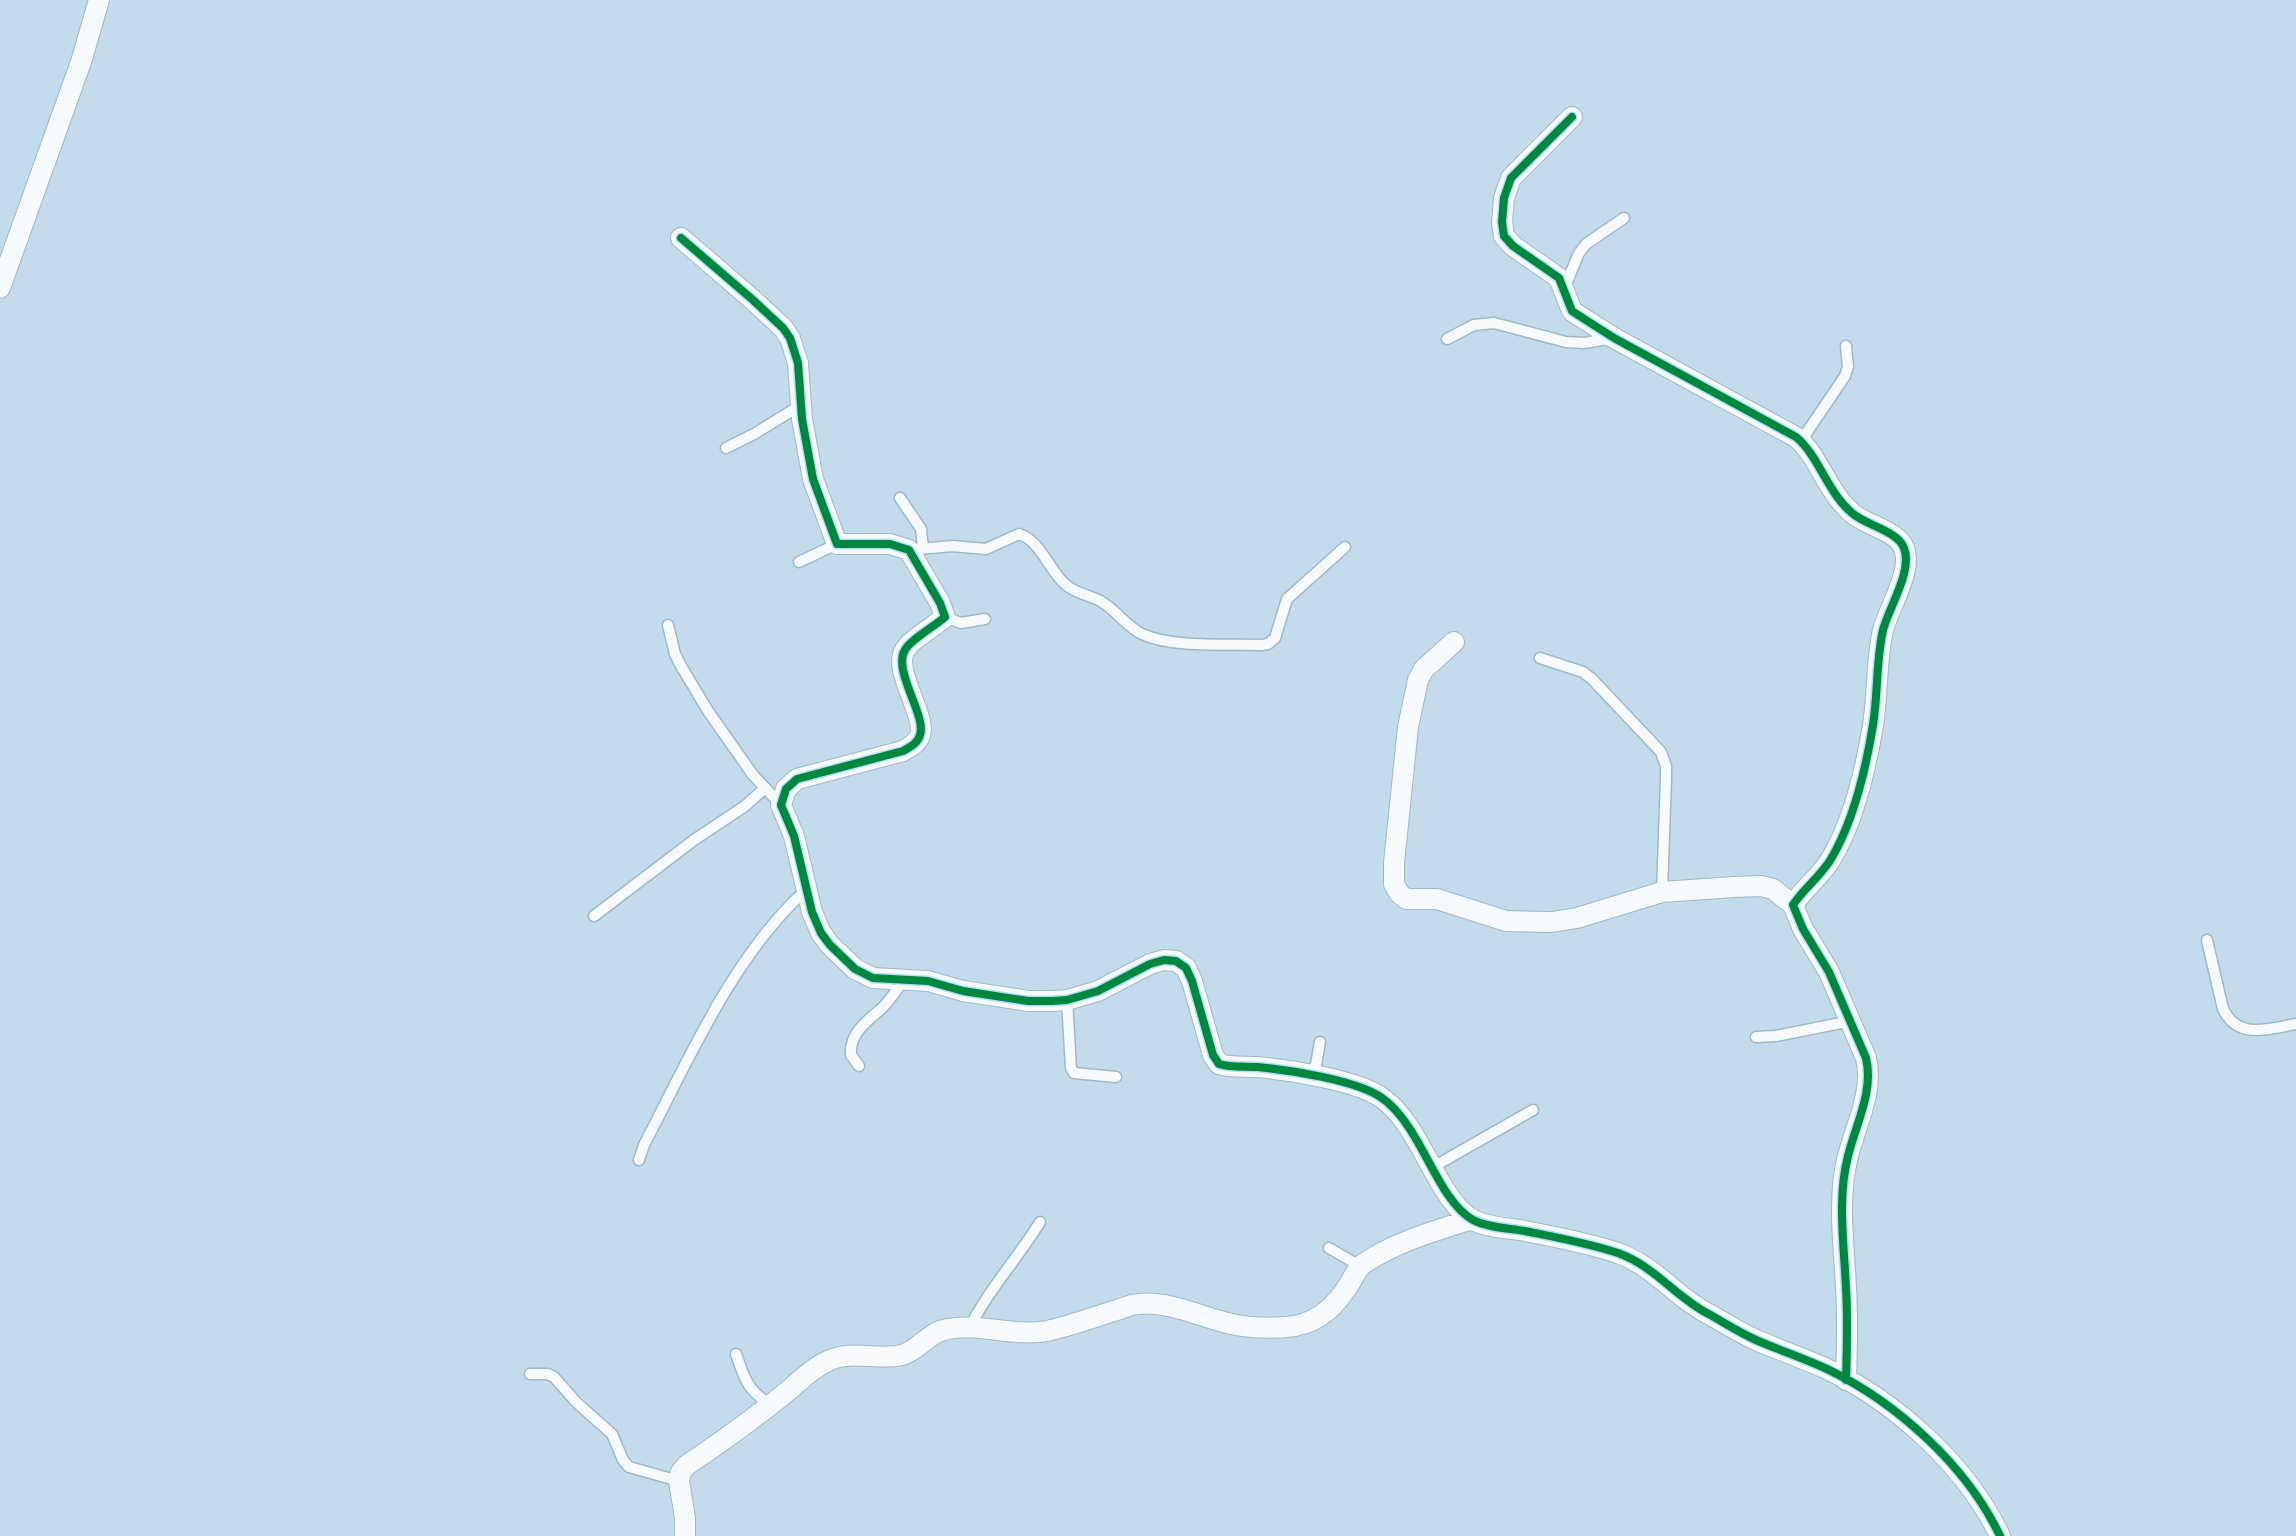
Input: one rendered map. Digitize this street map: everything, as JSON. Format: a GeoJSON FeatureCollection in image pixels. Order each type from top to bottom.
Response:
{"type":"FeatureCollection","features":[{"type":"Feature","properties":{"kind":"street"},"geometry":{"type":"LineString","coordinates":[[0,288],[81,62],[99,0]]}},
{"type":"Feature","properties":{"kind":"street"},"geometry":{"type":"LineString","coordinates":[[1572,117],[1511,178],[1504,198],[1502,222],[1504,236],[1513,246],[1559,278],[1572,311],[1614,338],[1801,441],[1837,498],[1854,516],[1899,540],[1904,548],[1905,569],[1883,632],[1873,726],[1856,801],[1830,860],[1793,905]]}},
{"type":"Feature","properties":{"kind":"street"},"geometry":{"type":"LineString","coordinates":[[681,238],[783,328],[790,338],[798,363],[806,444],[813,479],[837,544],[891,543],[916,549],[945,617],[912,642],[903,652],[904,672],[920,724],[921,734],[917,741],[903,751],[797,779],[786,789],[781,805],[794,836],[812,912],[821,933],[842,958],[855,969],[873,978],[928,981],[963,991],[1028,1002],[1067,1000],[1098,991],[1150,964],[1164,960],[1176,961],[1186,968],[1192,981],[1213,1055],[1219,1064],[1287,1070],[1372,1092],[1383,1098],[1407,1125],[1459,1209],[1472,1219],[1484,1224],[1619,1254],[1648,1268],[1700,1309],[1735,1329],[1846,1380],[1874,1396],[1919,1430],[1959,1474],[2000,1536]]}},
{"type":"Feature","properties":{"kind":"street"},"geometry":{"type":"LineString","coordinates":[[1454,642],[1424,669],[1418,680],[1408,727],[1394,863],[1394,884],[1399,893],[1406,899],[1437,899],[1506,921],[1551,922],[1598,913],[1639,897],[1662,892],[1761,886],[1781,893],[1793,905],[1803,929],[1829,972],[1869,1069],[1866,1096],[1847,1157],[1842,1197],[1848,1322],[1846,1380]]}},
{"type":"Feature","properties":{"kind":"street"},"geometry":{"type":"LineString","coordinates":[[685,1536],[685,1518],[679,1481],[681,1472],[687,1465],[770,1406],[809,1372],[830,1360],[842,1357],[906,1355],[916,1350],[938,1330],[970,1327],[996,1331],[1046,1331],[1139,1304],[1192,1311],[1227,1323],[1258,1328],[1295,1326],[1319,1317],[1336,1304],[1360,1266],[1397,1246],[1472,1219]]}},
{"type":"Feature","properties":{"kind":"lane"},"geometry":{"type":"LineString","coordinates":[[1564,289],[1579,254],[1586,244],[1624,218]]}},
{"type":"Feature","properties":{"kind":"lane"},"geometry":{"type":"LineString","coordinates":[[1447,339],[1483,323],[1494,323],[1566,342],[1584,343],[1614,338]]}},
{"type":"Feature","properties":{"kind":"lane"},"geometry":{"type":"LineString","coordinates":[[1801,441],[1845,376],[1848,367],[1846,346]]}},
{"type":"Feature","properties":{"kind":"lane"},"geometry":{"type":"LineString","coordinates":[[726,448],[801,405]]}},
{"type":"Feature","properties":{"kind":"lane"},"geometry":{"type":"LineString","coordinates":[[900,498],[921,529],[916,549],[952,546],[986,549],[1019,534],[1032,542],[1056,576],[1067,587],[1102,602],[1139,633],[1154,639],[1174,642],[1268,644],[1275,638],[1287,599],[1345,547]]}},
{"type":"Feature","properties":{"kind":"lane"},"geometry":{"type":"LineString","coordinates":[[798,562],[837,544]]}},
{"type":"Feature","properties":{"kind":"lane"},"geometry":{"type":"LineString","coordinates":[[945,617],[961,623],[985,619]]}},
{"type":"Feature","properties":{"kind":"lane"},"geometry":{"type":"LineString","coordinates":[[669,626],[675,654],[697,693],[733,747],[781,805]]}},
{"type":"Feature","properties":{"kind":"lane"},"geometry":{"type":"LineString","coordinates":[[1540,658],[1583,672],[1661,752],[1666,766],[1662,892]]}},
{"type":"Feature","properties":{"kind":"lane"},"geometry":{"type":"LineString","coordinates":[[594,916],[694,840],[745,806],[765,788]]}},
{"type":"Feature","properties":{"kind":"lane"},"geometry":{"type":"LineString","coordinates":[[639,1160],[644,1145],[690,1056],[736,976],[786,908],[806,890]]}},
{"type":"Feature","properties":{"kind":"lane"},"geometry":{"type":"LineString","coordinates":[[2207,940],[2223,1009],[2235,1025],[2249,1030],[2296,1024]]}},
{"type":"Feature","properties":{"kind":"lane"},"geometry":{"type":"LineString","coordinates":[[859,1066],[851,1055],[853,1040],[868,1019],[881,1009],[904,979]]}},
{"type":"Feature","properties":{"kind":"lane"},"geometry":{"type":"LineString","coordinates":[[1067,1000],[1071,1068],[1074,1073],[1116,1077]]}},
{"type":"Feature","properties":{"kind":"lane"},"geometry":{"type":"LineString","coordinates":[[1756,1037],[1776,1036],[1851,1021]]}},
{"type":"Feature","properties":{"kind":"lane"},"geometry":{"type":"LineString","coordinates":[[1314,1076],[1320,1042]]}},
{"type":"Feature","properties":{"kind":"lane"},"geometry":{"type":"LineString","coordinates":[[1433,1167],[1533,1110]]}},
{"type":"Feature","properties":{"kind":"lane"},"geometry":{"type":"LineString","coordinates":[[970,1327],[983,1301],[1021,1252],[1040,1222]]}},
{"type":"Feature","properties":{"kind":"lane"},"geometry":{"type":"LineString","coordinates":[[1329,1248],[1360,1266]]}},
{"type":"Feature","properties":{"kind":"lane"},"geometry":{"type":"LineString","coordinates":[[736,1353],[742,1374],[753,1393],[770,1406]]}},
{"type":"Feature","properties":{"kind":"lane"},"geometry":{"type":"LineString","coordinates":[[530,1374],[548,1374],[554,1377],[577,1403],[612,1434],[629,1467],[679,1481]]}},
{"type":"Feature","properties":{"kind":"cycle path"},"geometry":{"type":"LineString","coordinates":[[1572,117],[1511,178],[1504,198],[1502,222],[1504,236],[1513,246],[1559,278],[1572,311],[1614,338],[1796,437],[1811,454],[1843,504],[1858,517],[1901,542],[1906,557],[1903,578],[1883,630],[1873,725],[1858,794],[1846,828],[1831,859],[1793,905],[1803,929],[1829,972],[1866,1058],[1868,1070],[1866,1095],[1848,1156],[1843,1189],[1842,1222],[1847,1311],[1846,1380]]}},
{"type":"Feature","properties":{"kind":"cycle path"},"geometry":{"type":"LineString","coordinates":[[681,238],[753,300],[783,328],[790,338],[798,363],[802,419],[813,479],[837,544],[890,544],[909,550],[940,603],[945,617],[912,642],[905,650],[902,659],[906,681],[921,727],[916,743],[903,751],[797,779],[786,789],[781,805],[794,836],[812,912],[821,933],[830,945],[855,969],[873,978],[928,981],[963,991],[1028,1001],[1067,1000],[1098,991],[1150,964],[1164,960],[1176,961],[1186,968],[1192,981],[1213,1055],[1219,1064],[1304,1073],[1356,1086],[1382,1098],[1396,1110],[1408,1126],[1449,1196],[1460,1210],[1473,1220],[1492,1226],[1572,1240],[1618,1253],[1642,1265],[1694,1305],[1736,1330],[1827,1369],[1853,1383],[1903,1418],[1949,1461],[1969,1485],[2000,1536]]}}]}
